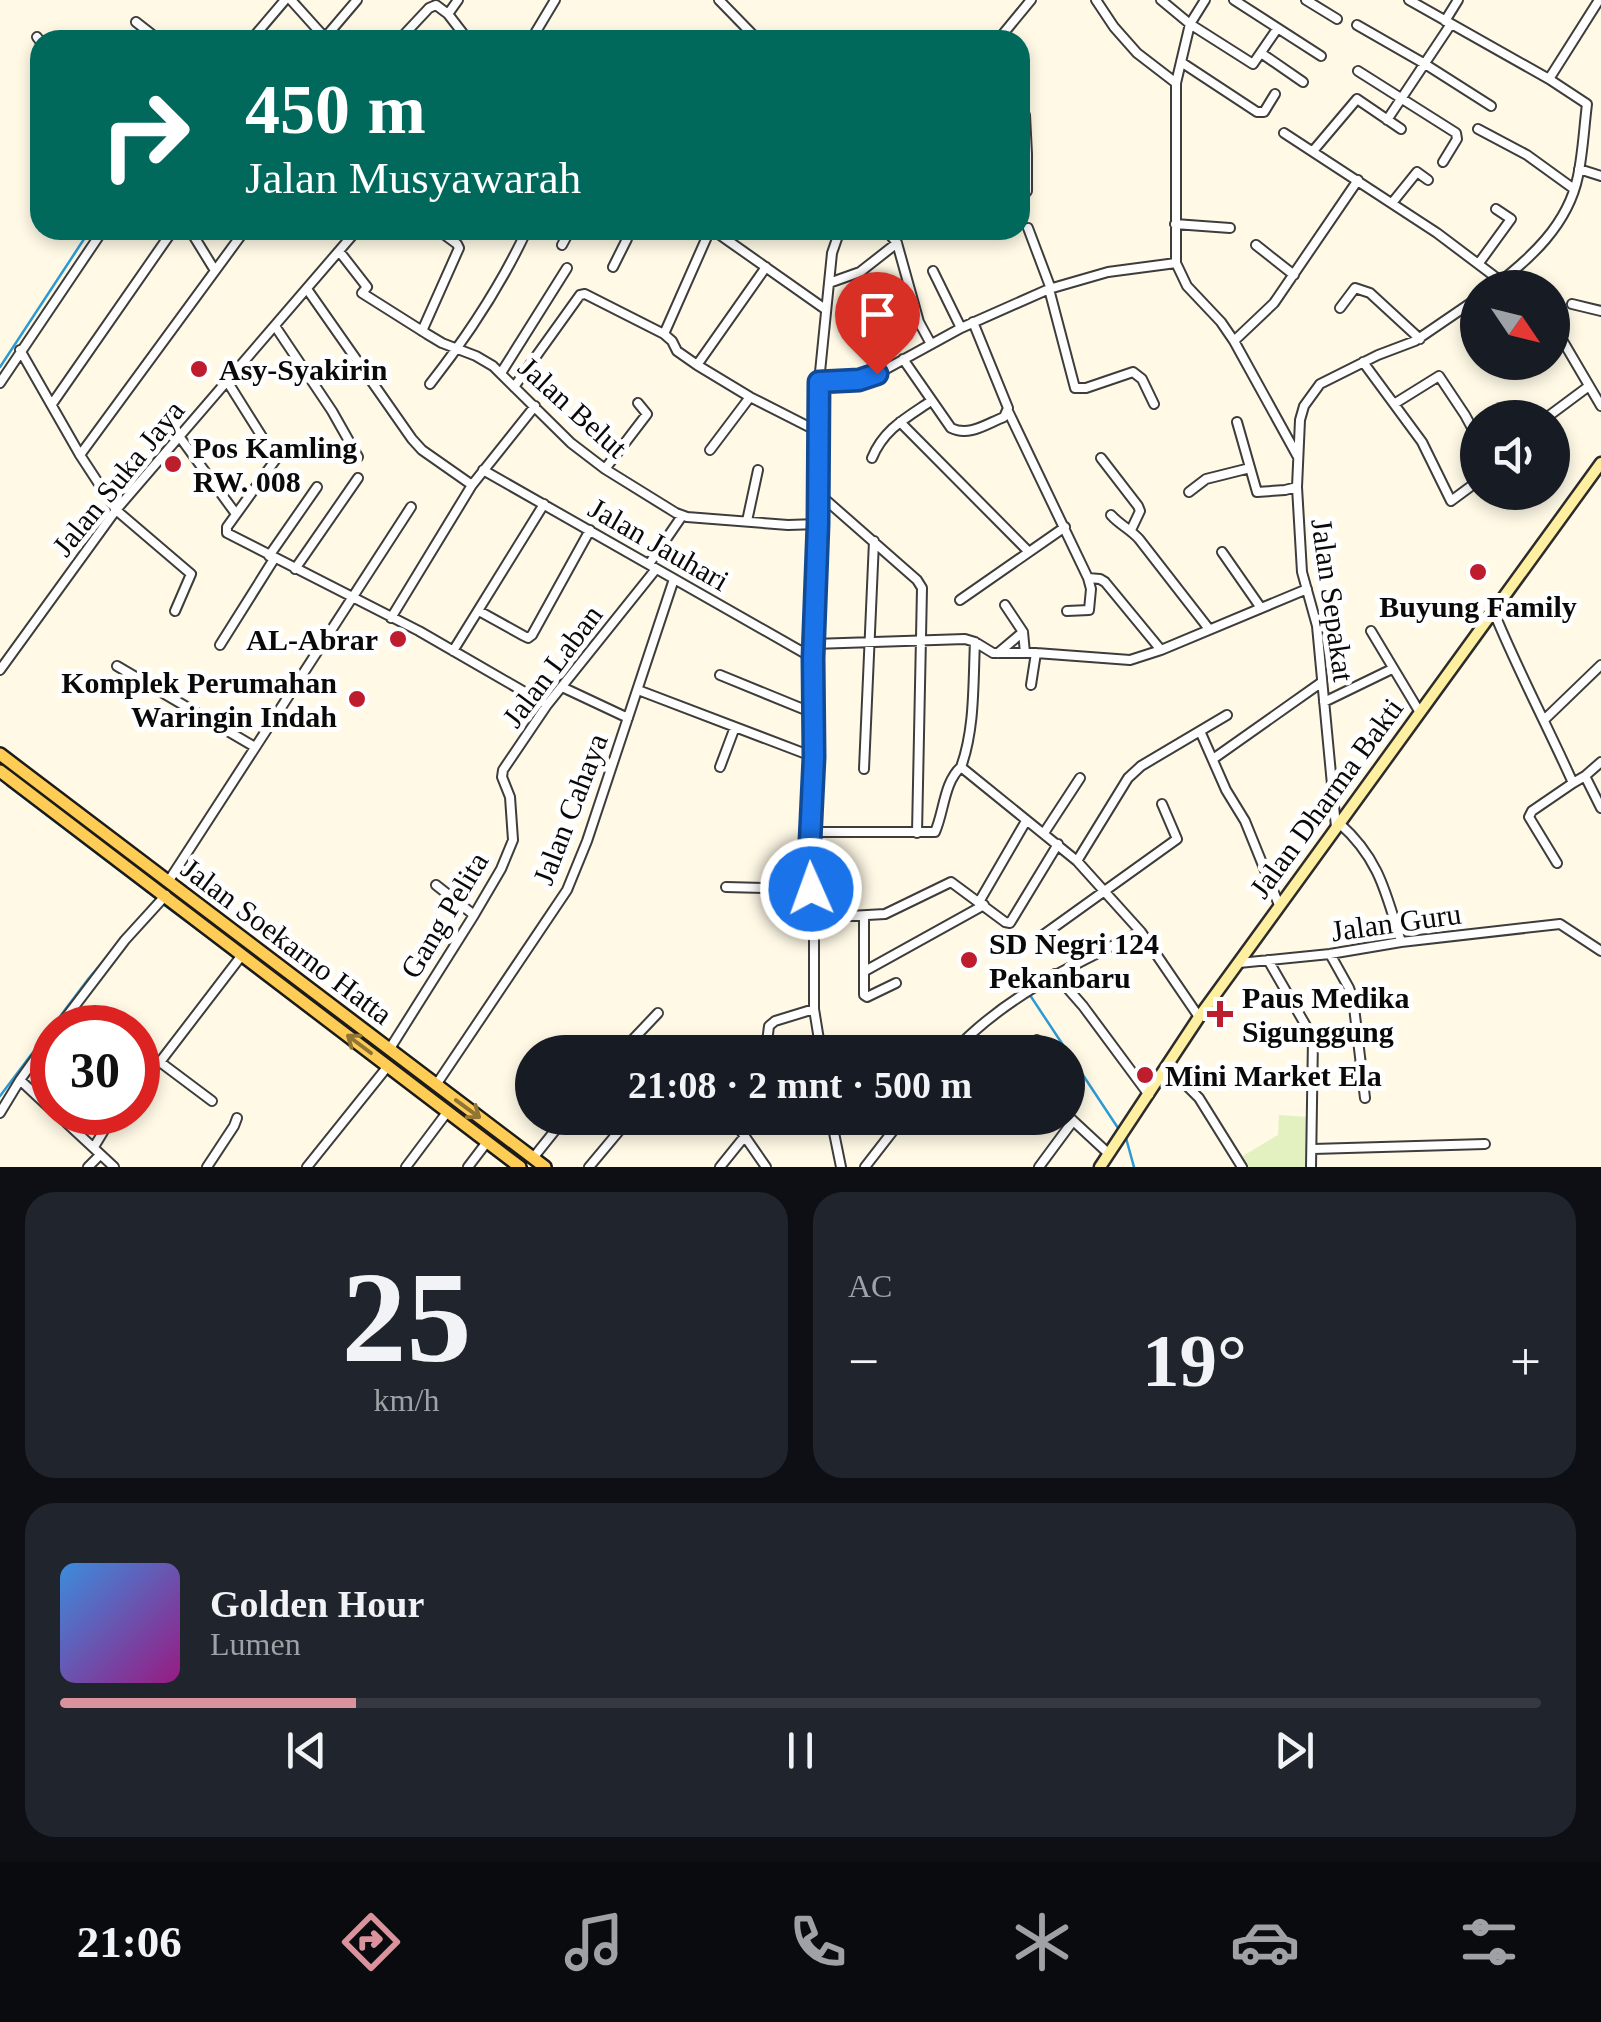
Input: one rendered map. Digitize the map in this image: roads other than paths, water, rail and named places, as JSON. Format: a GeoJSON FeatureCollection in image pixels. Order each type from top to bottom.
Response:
{"type":"FeatureCollection","features":[{"type":"Feature","properties":{"kind":"main road","name":"Jalan Dharma Bakti"},"geometry":{"type":"LineString","coordinates":[[1100,1167],[1199,1017],[1601,463]]}},
{"type":"Feature","properties":{"kind":"main road","name":"Jalan Soekarno Hatta"},"geometry":{"type":"LineString","coordinates":[[0,754],[164,895],[310,988],[545,1167]]}},
{"type":"Feature","properties":{"kind":"main road","name":"Jalan Soekarno Hatta"},"geometry":{"type":"LineString","coordinates":[[0,771],[388,1067],[483,1146],[520,1167]]}},
{"type":"Feature","properties":{"kind":"main road"},"geometry":{"type":"LineString","coordinates":[[301,1000],[310,988]]}},
{"type":"Feature","properties":{"kind":"street"},"geometry":{"type":"LineString","coordinates":[[260,30],[288,0],[316,30]]}},
{"type":"Feature","properties":{"kind":"street"},"geometry":{"type":"LineString","coordinates":[[333,30],[358,0]]}},
{"type":"Feature","properties":{"kind":"street"},"geometry":{"type":"LineString","coordinates":[[448,14],[458,0]]}},
{"type":"Feature","properties":{"kind":"street"},"geometry":{"type":"LineString","coordinates":[[537,30],[554,0]]}},
{"type":"Feature","properties":{"kind":"street"},"geometry":{"type":"LineString","coordinates":[[719,0],[747,30]]}},
{"type":"Feature","properties":{"kind":"street"},"geometry":{"type":"LineString","coordinates":[[1006,30],[1031,0]]}},
{"type":"Feature","properties":{"kind":"street"},"geometry":{"type":"LineString","coordinates":[[1096,0],[1137,53],[1176,82]]}},
{"type":"Feature","properties":{"kind":"street"},"geometry":{"type":"LineString","coordinates":[[1161,0],[1190,24],[1253,64],[1277,29]]}},
{"type":"Feature","properties":{"kind":"street"},"geometry":{"type":"LineString","coordinates":[[1205,0],[1190,24],[1176,82],[1176,263],[1187,286],[1234,342],[1298,457]]}},
{"type":"Feature","properties":{"kind":"street"},"geometry":{"type":"LineString","coordinates":[[1234,0],[1321,56]]}},
{"type":"Feature","properties":{"kind":"street"},"geometry":{"type":"LineString","coordinates":[[1306,0],[1336,19]]}},
{"type":"Feature","properties":{"kind":"street"},"geometry":{"type":"LineString","coordinates":[[1409,0],[1587,104],[1579,169],[1570,202],[1536,251],[1514,270]]}},
{"type":"Feature","properties":{"kind":"street"},"geometry":{"type":"LineString","coordinates":[[1388,120],[1425,64],[1458,0]]}},
{"type":"Feature","properties":{"kind":"street"},"geometry":{"type":"LineString","coordinates":[[1549,79],[1599,0]]}},
{"type":"Feature","properties":{"kind":"street"},"geometry":{"type":"LineString","coordinates":[[409,30],[434,6],[448,14],[460,30]]}},
{"type":"Feature","properties":{"kind":"street"},"geometry":{"type":"LineString","coordinates":[[136,22],[146,30]]}},
{"type":"Feature","properties":{"kind":"street"},"geometry":{"type":"LineString","coordinates":[[1357,25],[1491,106]]}},
{"type":"Feature","properties":{"kind":"street"},"geometry":{"type":"LineString","coordinates":[[1261,53],[1303,82]]}},
{"type":"Feature","properties":{"kind":"street"},"geometry":{"type":"LineString","coordinates":[[1181,62],[1257,112],[1264,112],[1275,94]]}},
{"type":"Feature","properties":{"kind":"street"},"geometry":{"type":"LineString","coordinates":[[1358,71],[1456,134],[1443,162]]}},
{"type":"Feature","properties":{"kind":"street"},"geometry":{"type":"LineString","coordinates":[[1314,152],[1357,99],[1401,130]]}},
{"type":"Feature","properties":{"kind":"street"},"geometry":{"type":"LineString","coordinates":[[1478,130],[1527,155],[1574,189]]}},
{"type":"Feature","properties":{"kind":"street"},"geometry":{"type":"LineString","coordinates":[[1284,133],[1488,270]]}},
{"type":"Feature","properties":{"kind":"street"},"geometry":{"type":"LineString","coordinates":[[1579,169],[1601,176]]}},
{"type":"Feature","properties":{"kind":"street"},"geometry":{"type":"LineString","coordinates":[[1392,203],[1417,172],[1428,180]]}},
{"type":"Feature","properties":{"kind":"street"},"geometry":{"type":"LineString","coordinates":[[1234,342],[1274,304],[1358,180]]}},
{"type":"Feature","properties":{"kind":"street"},"geometry":{"type":"LineString","coordinates":[[1478,263],[1511,219],[1496,210]]}},
{"type":"Feature","properties":{"kind":"street"},"geometry":{"type":"LineString","coordinates":[[1175,224],[1230,228]]}},
{"type":"Feature","properties":{"kind":"street"},"geometry":{"type":"LineString","coordinates":[[1030,234],[1050,289],[1075,388],[1133,372],[1142,379],[1154,404]]}},
{"type":"Feature","properties":{"kind":"street"},"geometry":{"type":"LineString","coordinates":[[0,383],[96,240]]}},
{"type":"Feature","properties":{"kind":"street"},"geometry":{"type":"LineString","coordinates":[[52,404],[166,240]]}},
{"type":"Feature","properties":{"kind":"street"},"geometry":{"type":"LineString","coordinates":[[196,240],[214,269]]}},
{"type":"Feature","properties":{"kind":"street"},"geometry":{"type":"LineString","coordinates":[[80,455],[237,240]]}},
{"type":"Feature","properties":{"kind":"street","name":"Jalan Suka Jaya"},"geometry":{"type":"LineString","coordinates":[[0,670],[116,510],[348,240]]}},
{"type":"Feature","properties":{"kind":"street"},"geometry":{"type":"LineString","coordinates":[[422,332],[460,248],[452,240]]}},
{"type":"Feature","properties":{"kind":"street"},"geometry":{"type":"LineString","coordinates":[[430,384],[458,348],[522,240]]}},
{"type":"Feature","properties":{"kind":"street"},"geometry":{"type":"LineString","coordinates":[[562,245],[565,240]]}},
{"type":"Feature","properties":{"kind":"street"},"geometry":{"type":"LineString","coordinates":[[613,267],[626,240]]}},
{"type":"Feature","properties":{"kind":"street"},"geometry":{"type":"LineString","coordinates":[[664,334],[707,240]]}},
{"type":"Feature","properties":{"kind":"street"},"geometry":{"type":"LineString","coordinates":[[727,240],[825,310]]}},
{"type":"Feature","properties":{"kind":"street"},"geometry":{"type":"LineString","coordinates":[[818,1035],[810,832],[819,382],[837,240]]}},
{"type":"Feature","properties":{"kind":"street"},"geometry":{"type":"LineString","coordinates":[[829,283],[860,272],[897,242],[920,322],[931,344]]}},
{"type":"Feature","properties":{"kind":"street"},"geometry":{"type":"LineString","coordinates":[[1256,245],[1294,275]]}},
{"type":"Feature","properties":{"kind":"street","name":"Jalan Belut"},"geometry":{"type":"LineString","coordinates":[[339,251],[368,286],[362,293],[422,332],[476,356],[501,373],[572,443],[605,469],[682,516],[818,524]]}},
{"type":"Feature","properties":{"kind":"street"},"geometry":{"type":"LineString","coordinates":[[819,382],[859,380],[877,374],[973,322],[1050,289],[1108,272],[1176,263]]}},
{"type":"Feature","properties":{"kind":"street"},"geometry":{"type":"LineString","coordinates":[[697,365],[766,266]]}},
{"type":"Feature","properties":{"kind":"street"},"geometry":{"type":"LineString","coordinates":[[501,373],[567,268]]}},
{"type":"Feature","properties":{"kind":"street"},"geometry":{"type":"LineString","coordinates":[[933,271],[961,328]]}},
{"type":"Feature","properties":{"kind":"street"},"geometry":{"type":"LineString","coordinates":[[307,289],[412,439],[472,485]]}},
{"type":"Feature","properties":{"kind":"street"},"geometry":{"type":"LineString","coordinates":[[1340,308],[1352,291],[1361,289],[1420,339]]}},
{"type":"Feature","properties":{"kind":"street"},"geometry":{"type":"LineString","coordinates":[[514,387],[582,294],[664,334],[677,351],[697,365],[750,398],[819,432]]}},
{"type":"Feature","properties":{"kind":"street"},"geometry":{"type":"LineString","coordinates":[[1572,304],[1601,312]]}},
{"type":"Feature","properties":{"kind":"street","name":"Jalan Sepakat"},"geometry":{"type":"LineString","coordinates":[[1337,825],[1317,626],[1302,572],[1297,486],[1300,420],[1310,394],[1330,378],[1420,339],[1460,311]]}},
{"type":"Feature","properties":{"kind":"street"},"geometry":{"type":"LineString","coordinates":[[973,322],[1008,411],[1088,578],[1089,610],[1067,611]]}},
{"type":"Feature","properties":{"kind":"street"},"geometry":{"type":"LineString","coordinates":[[274,326],[358,456]]}},
{"type":"Feature","properties":{"kind":"street"},"geometry":{"type":"LineString","coordinates":[[20,350],[116,510],[191,574],[175,610]]}},
{"type":"Feature","properties":{"kind":"street"},"geometry":{"type":"LineString","coordinates":[[1570,354],[1601,406]]}},
{"type":"Feature","properties":{"kind":"street"},"geometry":{"type":"LineString","coordinates":[[903,359],[951,428],[970,432],[1004,417],[1008,411]]}},
{"type":"Feature","properties":{"kind":"street"},"geometry":{"type":"LineString","coordinates":[[1362,362],[1422,442],[1452,501],[1460,495]]}},
{"type":"Feature","properties":{"kind":"street"},"geometry":{"type":"LineString","coordinates":[[1394,404],[1439,376],[1460,408]]}},
{"type":"Feature","properties":{"kind":"street"},"geometry":{"type":"LineString","coordinates":[[227,381],[276,459],[226,532],[454,651],[548,705]]}},
{"type":"Feature","properties":{"kind":"street"},"geometry":{"type":"LineString","coordinates":[[1570,400],[1589,386]]}},
{"type":"Feature","properties":{"kind":"street"},"geometry":{"type":"LineString","coordinates":[[710,450],[750,398]]}},
{"type":"Feature","properties":{"kind":"street"},"geometry":{"type":"LineString","coordinates":[[872,458],[879,442],[931,400]]}},
{"type":"Feature","properties":{"kind":"street"},"geometry":{"type":"LineString","coordinates":[[605,469],[647,414],[638,404]]}},
{"type":"Feature","properties":{"kind":"street"},"geometry":{"type":"LineString","coordinates":[[391,618],[482,470],[535,406]]}},
{"type":"Feature","properties":{"kind":"street"},"geometry":{"type":"LineString","coordinates":[[900,422],[1029,552]]}},
{"type":"Feature","properties":{"kind":"street"},"geometry":{"type":"LineString","coordinates":[[1237,422],[1256,492],[1297,486]]}},
{"type":"Feature","properties":{"kind":"street"},"geometry":{"type":"LineString","coordinates":[[179,436],[236,514]]}},
{"type":"Feature","properties":{"kind":"street"},"geometry":{"type":"LineString","coordinates":[[1101,458],[1140,510],[1130,530]]}},
{"type":"Feature","properties":{"kind":"street"},"geometry":{"type":"LineString","coordinates":[[1189,492],[1206,479],[1250,468]]}},
{"type":"Feature","properties":{"kind":"street","name":"Jalan Jauhari"},"geometry":{"type":"LineString","coordinates":[[482,470],[813,658]]}},
{"type":"Feature","properties":{"kind":"street"},"geometry":{"type":"LineString","coordinates":[[747,521],[758,470]]}},
{"type":"Feature","properties":{"kind":"street"},"geometry":{"type":"LineString","coordinates":[[295,570],[358,478]]}},
{"type":"Feature","properties":{"kind":"street"},"geometry":{"type":"LineString","coordinates":[[220,645],[317,486]]}},
{"type":"Feature","properties":{"kind":"street"},"geometry":{"type":"LineString","coordinates":[[818,493],[921,584],[917,833]]}},
{"type":"Feature","properties":{"kind":"street"},"geometry":{"type":"LineString","coordinates":[[454,651],[544,504]]}},
{"type":"Feature","properties":{"kind":"street"},"geometry":{"type":"LineString","coordinates":[[76,1005],[164,895],[411,506]]}},
{"type":"Feature","properties":{"kind":"street","name":"Jalan Laban"},"geometry":{"type":"LineString","coordinates":[[510,796],[502,770],[653,566],[682,516]]}},
{"type":"Feature","properties":{"kind":"street"},"geometry":{"type":"LineString","coordinates":[[1111,516],[1130,530],[1209,629]]}},
{"type":"Feature","properties":{"kind":"street"},"geometry":{"type":"LineString","coordinates":[[960,600],[1065,527]]}},
{"type":"Feature","properties":{"kind":"street"},"geometry":{"type":"LineString","coordinates":[[480,611],[524,636],[532,635],[590,530]]}},
{"type":"Feature","properties":{"kind":"street"},"geometry":{"type":"LineString","coordinates":[[864,769],[874,542]]}},
{"type":"Feature","properties":{"kind":"street"},"geometry":{"type":"LineString","coordinates":[[1222,552],[1261,608]]}},
{"type":"Feature","properties":{"kind":"street","name":"Jalan Cahaya"},"geometry":{"type":"LineString","coordinates":[[436,1086],[567,890],[587,841],[674,578]]}},
{"type":"Feature","properties":{"kind":"street"},"geometry":{"type":"LineString","coordinates":[[1088,578],[1106,582],[1161,650]]}},
{"type":"Feature","properties":{"kind":"street"},"geometry":{"type":"LineString","coordinates":[[813,644],[965,639],[993,653],[1130,660],[1307,589]]}},
{"type":"Feature","properties":{"kind":"street"},"geometry":{"type":"LineString","coordinates":[[1005,604],[1024,632],[1025,653]]}},
{"type":"Feature","properties":{"kind":"street"},"geometry":{"type":"LineString","coordinates":[[1493,610],[1516,667],[1573,783]]}},
{"type":"Feature","properties":{"kind":"street"},"geometry":{"type":"LineString","coordinates":[[1371,631],[1419,711]]}},
{"type":"Feature","properties":{"kind":"street"},"geometry":{"type":"LineString","coordinates":[[998,653],[1024,632]]}},
{"type":"Feature","properties":{"kind":"street"},"geometry":{"type":"LineString","coordinates":[[810,832],[934,832],[952,776],[961,767],[968,747],[975,642]]}},
{"type":"Feature","properties":{"kind":"street"},"geometry":{"type":"LineString","coordinates":[[1031,685],[1036,653]]}},
{"type":"Feature","properties":{"kind":"street"},"geometry":{"type":"LineString","coordinates":[[1544,720],[1601,665]]}},
{"type":"Feature","properties":{"kind":"street"},"geometry":{"type":"LineString","coordinates":[[118,666],[255,747]]}},
{"type":"Feature","properties":{"kind":"street"},"geometry":{"type":"LineString","coordinates":[[1324,702],[1392,669]]}},
{"type":"Feature","properties":{"kind":"street"},"geometry":{"type":"LineString","coordinates":[[720,675],[814,714]]}},
{"type":"Feature","properties":{"kind":"street"},"geometry":{"type":"LineString","coordinates":[[1213,759],[1322,682]]}},
{"type":"Feature","properties":{"kind":"street"},"geometry":{"type":"LineString","coordinates":[[562,686],[628,718]]}},
{"type":"Feature","properties":{"kind":"street"},"geometry":{"type":"LineString","coordinates":[[638,690],[814,757]]}},
{"type":"Feature","properties":{"kind":"street"},"geometry":{"type":"LineString","coordinates":[[1077,861],[1128,778],[1141,766],[1227,715]]}},
{"type":"Feature","properties":{"kind":"street"},"geometry":{"type":"LineString","coordinates":[[720,768],[736,728]]}},
{"type":"Feature","properties":{"kind":"street"},"geometry":{"type":"LineString","coordinates":[[1200,731],[1226,790],[1246,821],[1280,905]]}},
{"type":"Feature","properties":{"kind":"street"},"geometry":{"type":"LineString","coordinates":[[1557,863],[1530,817],[1532,811],[1601,762]]}},
{"type":"Feature","properties":{"kind":"street"},"geometry":{"type":"LineString","coordinates":[[961,767],[1077,861],[1140,932],[1199,1017]]}},
{"type":"Feature","properties":{"kind":"street"},"geometry":{"type":"LineString","coordinates":[[1585,776],[1601,808]]}},
{"type":"Feature","properties":{"kind":"street"},"geometry":{"type":"LineString","coordinates":[[1044,833],[1080,778]]}},
{"type":"Feature","properties":{"kind":"street","name":"Gang Pelita"},"geometry":{"type":"LineString","coordinates":[[389,1050],[501,869],[513,840],[510,796]]}},
{"type":"Feature","properties":{"kind":"street"},"geometry":{"type":"LineString","coordinates":[[1039,938],[1177,839],[1162,804]]}},
{"type":"Feature","properties":{"kind":"street"},"geometry":{"type":"LineString","coordinates":[[865,971],[981,904],[1026,820]]}},
{"type":"Feature","properties":{"kind":"street"},"geometry":{"type":"LineString","coordinates":[[1337,825],[1355,837],[1379,873],[1401,942]]}},
{"type":"Feature","properties":{"kind":"street"},"geometry":{"type":"LineString","coordinates":[[814,918],[886,914],[950,882],[1005,922],[1012,922],[1058,844]]}},
{"type":"Feature","properties":{"kind":"street"},"geometry":{"type":"LineString","coordinates":[[436,885],[474,915]]}},
{"type":"Feature","properties":{"kind":"street"},"geometry":{"type":"LineString","coordinates":[[726,887],[811,889]]}},
{"type":"Feature","properties":{"kind":"street"},"geometry":{"type":"LineString","coordinates":[[864,916],[866,996],[896,983]]}},
{"type":"Feature","properties":{"kind":"street","name":"Jalan Guru"},"geometry":{"type":"LineString","coordinates":[[1238,964],[1560,924],[1601,950]]}},
{"type":"Feature","properties":{"kind":"street"},"geometry":{"type":"LineString","coordinates":[[972,1035],[1033,987],[1140,932]]}},
{"type":"Feature","properties":{"kind":"street"},"geometry":{"type":"LineString","coordinates":[[1330,954],[1353,999],[1365,1098]]}},
{"type":"Feature","properties":{"kind":"street"},"geometry":{"type":"LineString","coordinates":[[212,1101],[160,1062],[242,955]]}},
{"type":"Feature","properties":{"kind":"street"},"geometry":{"type":"LineString","coordinates":[[1268,960],[1314,1038],[1312,1167]]}},
{"type":"Feature","properties":{"kind":"street"},"geometry":{"type":"LineString","coordinates":[[1055,974],[1149,1095]]}},
{"type":"Feature","properties":{"kind":"street"},"geometry":{"type":"LineString","coordinates":[[768,1035],[774,1021],[814,1009]]}},
{"type":"Feature","properties":{"kind":"street"},"geometry":{"type":"LineString","coordinates":[[637,1035],[658,1013]]}},
{"type":"Feature","properties":{"kind":"street"},"geometry":{"type":"LineString","coordinates":[[2,1103],[30,1066]]}},
{"type":"Feature","properties":{"kind":"street"},"geometry":{"type":"LineString","coordinates":[[307,1167],[388,1067]]}},
{"type":"Feature","properties":{"kind":"street"},"geometry":{"type":"LineString","coordinates":[[1168,1067],[1200,1098],[1242,1167]]}},
{"type":"Feature","properties":{"kind":"street"},"geometry":{"type":"LineString","coordinates":[[20,1080],[30,1089]]}},
{"type":"Feature","properties":{"kind":"street"},"geometry":{"type":"LineString","coordinates":[[406,1167],[445,1116]]}},
{"type":"Feature","properties":{"kind":"street"},"geometry":{"type":"LineString","coordinates":[[207,1167],[237,1118]]}},
{"type":"Feature","properties":{"kind":"street"},"geometry":{"type":"LineString","coordinates":[[1085,1132],[1109,1154]]}},
{"type":"Feature","properties":{"kind":"street"},"geometry":{"type":"LineString","coordinates":[[81,1135],[114,1167]]}},
{"type":"Feature","properties":{"kind":"street"},"geometry":{"type":"LineString","coordinates":[[94,1146],[101,1135]]}},
{"type":"Feature","properties":{"kind":"street"},"geometry":{"type":"LineString","coordinates":[[533,1158],[551,1135]]}},
{"type":"Feature","properties":{"kind":"street"},"geometry":{"type":"LineString","coordinates":[[590,1167],[616,1135]]}},
{"type":"Feature","properties":{"kind":"street"},"geometry":{"type":"LineString","coordinates":[[835,1135],[841,1167]]}},
{"type":"Feature","properties":{"kind":"street"},"geometry":{"type":"LineString","coordinates":[[865,1167],[889,1135]]}},
{"type":"Feature","properties":{"kind":"street"},"geometry":{"type":"LineString","coordinates":[[1039,1167],[1059,1135]]}},
{"type":"Feature","properties":{"kind":"street"},"geometry":{"type":"LineString","coordinates":[[720,1167],[745,1136],[766,1167]]}},
{"type":"Feature","properties":{"kind":"street"},"geometry":{"type":"LineString","coordinates":[[1313,1149],[1485,1144]]}},
{"type":"Feature","properties":{"kind":"street"},"geometry":{"type":"LineString","coordinates":[[468,1167],[483,1146]]}},
{"type":"Feature","properties":{"kind":"street"},"geometry":{"type":"LineString","coordinates":[[88,1167],[100,1155]]}},
{"type":"Feature","properties":{"kind":"waterway"},"geometry":{"type":"LineString","coordinates":[[0,367],[83,240]]}},
{"type":"Feature","properties":{"kind":"waterway"},"geometry":{"type":"LineString","coordinates":[[7,785],[157,899]]}},
{"type":"Feature","properties":{"kind":"waterway"},"geometry":{"type":"LineString","coordinates":[[0,1096],[89,978],[154,901]]}},
{"type":"Feature","properties":{"kind":"waterway"},"geometry":{"type":"LineString","coordinates":[[163,904],[209,938]]}},
{"type":"Feature","properties":{"kind":"waterway"},"geometry":{"type":"LineString","coordinates":[[1014,971],[1118,1128]]}},
{"type":"Feature","properties":{"kind":"waterway"},"geometry":{"type":"LineString","coordinates":[[447,1119],[481,1144]]}},
{"type":"Feature","properties":{"kind":"waterway"},"geometry":{"type":"LineString","coordinates":[[1126,1138],[1134,1167]]}},
{"type":"Feature","properties":{"kind":"waterway"},"geometry":{"type":"LineString","coordinates":[[487,1149],[511,1167]]}},
{"type":"Feature","properties":{"kind":"place","name":"Asy-Syakirin"},"geometry":{"type":"Point","coordinates":[199,369]}},
{"type":"Feature","properties":{"kind":"place","name":"Pos Kamling RW. 008"},"geometry":{"type":"Point","coordinates":[173,464]}},
{"type":"Feature","properties":{"kind":"place","name":"Buyung Family"},"geometry":{"type":"Point","coordinates":[1478,572]}},
{"type":"Feature","properties":{"kind":"place","name":"AL-Abrar"},"geometry":{"type":"Point","coordinates":[398,639]}},
{"type":"Feature","properties":{"kind":"place","name":"Komplek Perumahan Waringin Indah"},"geometry":{"type":"Point","coordinates":[357,699]}},
{"type":"Feature","properties":{"kind":"place","name":"SD Negri 124 Pekanbaru"},"geometry":{"type":"Point","coordinates":[969,960]}},
{"type":"Feature","properties":{"kind":"place","name":"Paus Medika Sigunggung"},"geometry":{"type":"Point","coordinates":[1220,1014]}},
{"type":"Feature","properties":{"kind":"place","name":"Mini Market Ela"},"geometry":{"type":"Point","coordinates":[1145,1075]}}]}
